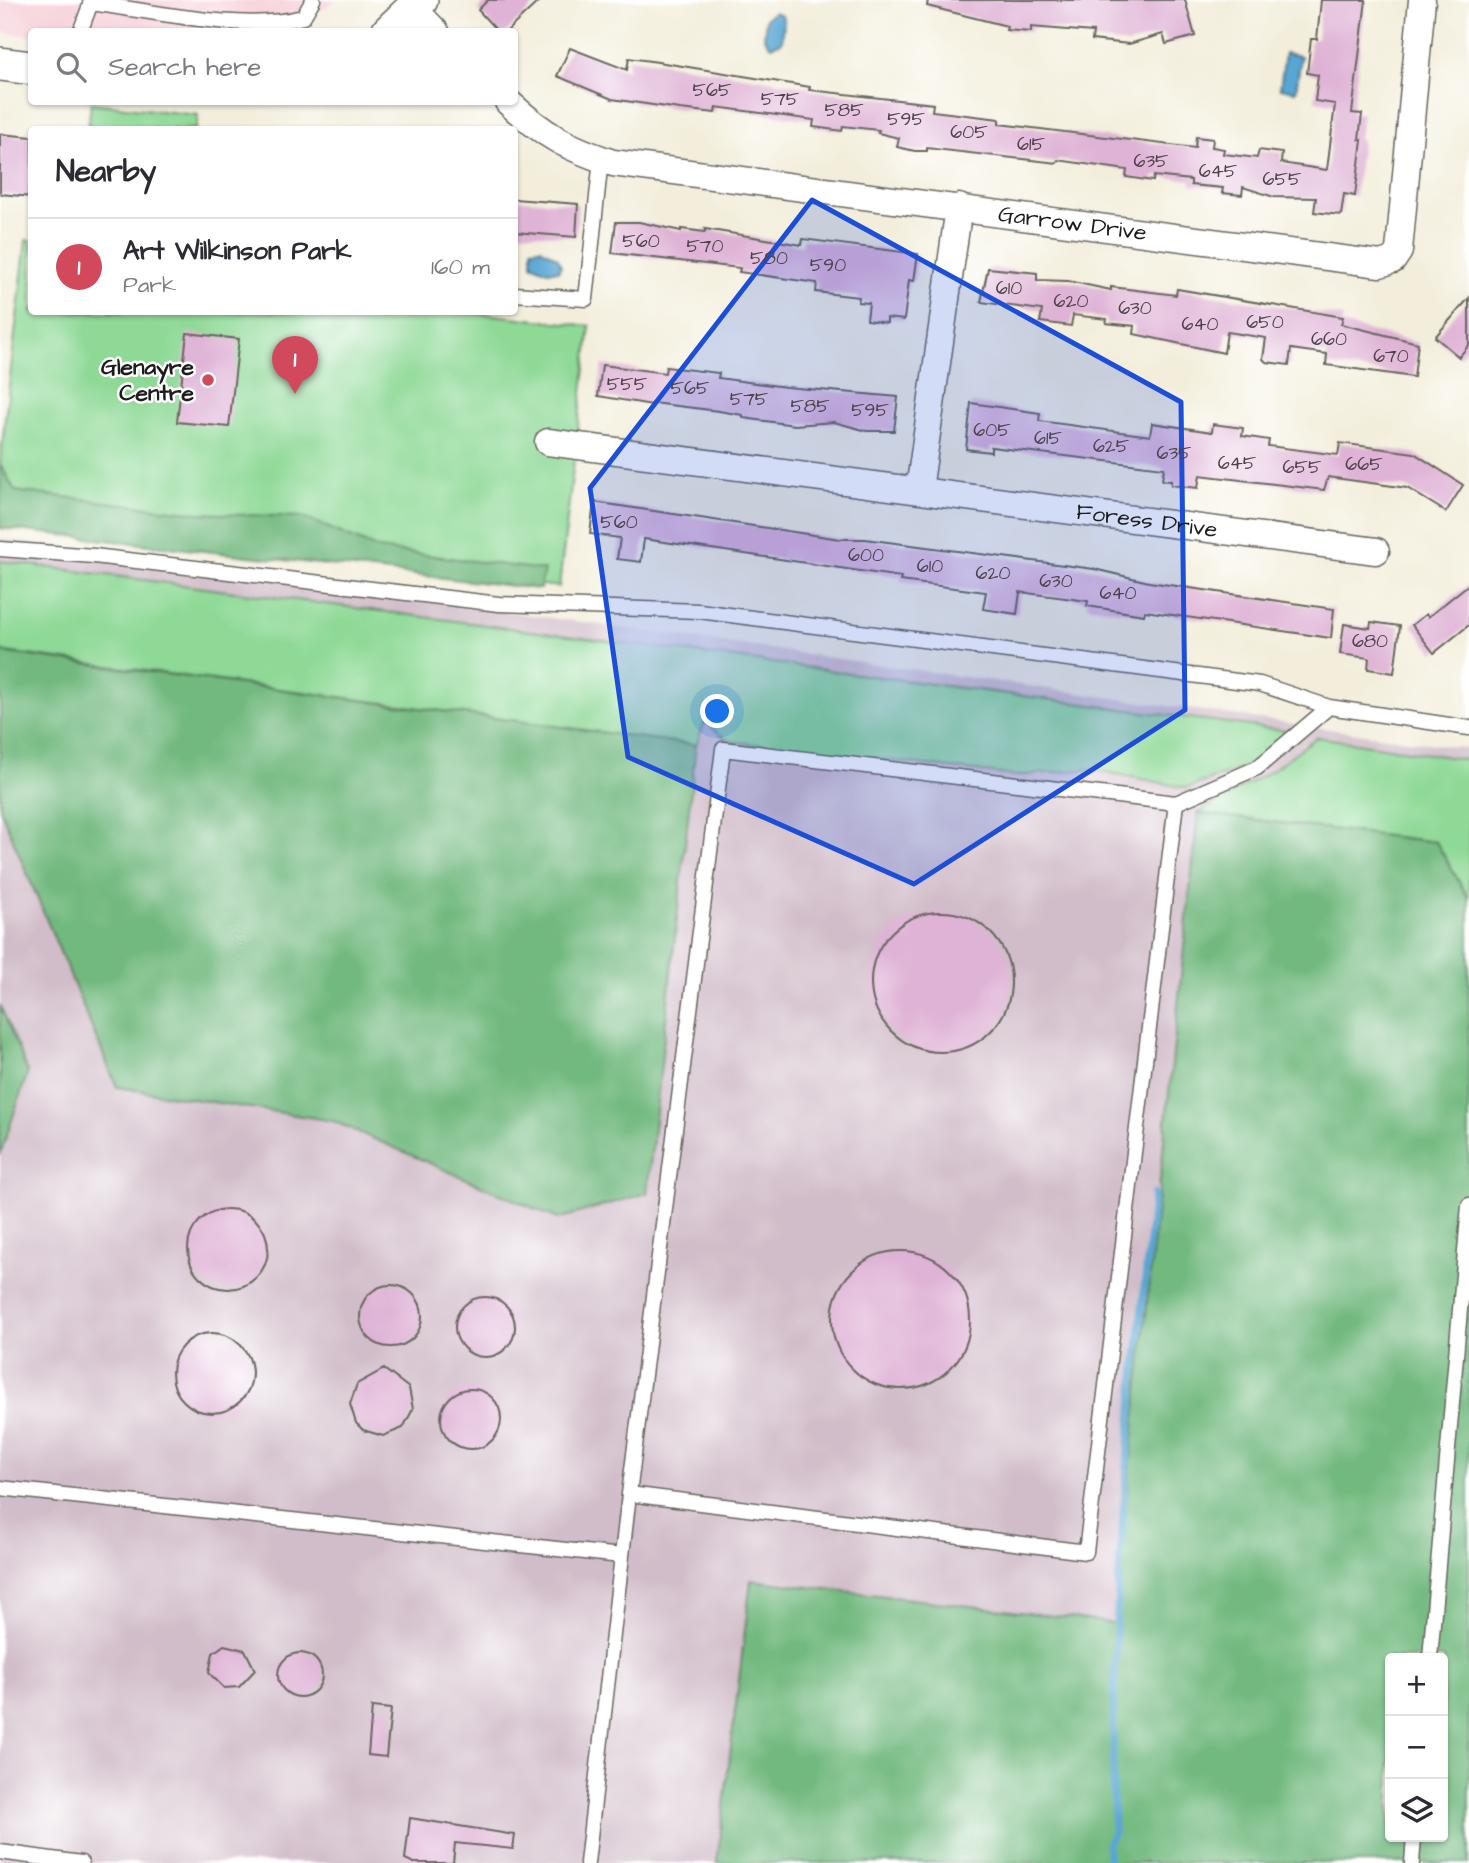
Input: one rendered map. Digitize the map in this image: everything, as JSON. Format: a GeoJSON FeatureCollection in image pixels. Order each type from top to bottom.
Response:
{"type":"FeatureCollection","features":[{"type":"Feature","properties":{"kind":"street","name":"Garrow Drive"},"geometry":{"type":"LineString","coordinates":[[511,105],[537,129],[571,149],[614,163],[1380,264],[1393,260],[1399,251],[1422,0]]}},
{"type":"Feature","properties":{"kind":"street"},"geometry":{"type":"LineString","coordinates":[[393,28],[419,10]]}},
{"type":"Feature","properties":{"kind":"street"},"geometry":{"type":"LineString","coordinates":[[0,64],[28,68]]}},
{"type":"Feature","properties":{"kind":"street"},"geometry":{"type":"LineString","coordinates":[[919,490],[959,207]]}},
{"type":"Feature","properties":{"kind":"street","name":"Foress Drive"},"geometry":{"type":"LineString","coordinates":[[548,442],[1376,551]]}},
{"type":"Feature","properties":{"kind":"lane"},"geometry":{"type":"LineString","coordinates":[[81,28],[91,2],[270,23],[303,17],[313,0]]}},
{"type":"Feature","properties":{"kind":"lane"},"geometry":{"type":"LineString","coordinates":[[518,294],[586,299],[601,159]]}},
{"type":"Feature","properties":{"kind":"lane"},"geometry":{"type":"LineString","coordinates":[[0,549],[94,556],[499,604],[699,611],[1260,684],[1329,707],[1469,729]]}},
{"type":"Feature","properties":{"kind":"lane"},"geometry":{"type":"LineString","coordinates":[[587,1863],[621,1556],[723,749],[1176,803],[1257,768],[1329,707]]}},
{"type":"Feature","properties":{"kind":"lane"},"geometry":{"type":"LineString","coordinates":[[629,1494],[1086,1552],[1176,803]]}},
{"type":"Feature","properties":{"kind":"lane"},"geometry":{"type":"LineString","coordinates":[[1430,1653],[1469,1205]]}},
{"type":"Feature","properties":{"kind":"lane"},"geometry":{"type":"LineString","coordinates":[[0,1488],[621,1556]]}},
{"type":"Feature","properties":{"kind":"lane"},"geometry":{"type":"LineString","coordinates":[[1412,1863],[1414,1842]]}},
{"type":"Feature","properties":{"kind":"lane"},"geometry":{"type":"LineString","coordinates":[[0,1852],[81,1863]]}},
{"type":"Feature","properties":{"kind":"highlighted area"},"geometry":{"type":"Polygon","coordinates":[[[812,200],[1181,402],[1185,710],[914,884],[628,757],[590,488],[812,200]]]}},
{"type":"Feature","properties":{"kind":"shaded area"},"geometry":{"type":"Polygon","coordinates":[[[0,0],[336,0],[296,28],[28,28],[28,36],[0,32],[0,0]]]}},
{"type":"Feature","properties":{"kind":"shaded area"},"geometry":{"type":"Polygon","coordinates":[[[0,539],[1469,749],[1469,1035],[1391,1653],[1385,1653],[1385,1842],[1393,1842],[1408,1863],[0,1863],[0,539]]]}},
{"type":"Feature","properties":{"kind":"green space"},"geometry":{"type":"Polygon","coordinates":[[[91,105],[198,115],[196,126],[88,126],[91,105]]]}},
{"type":"Feature","properties":{"kind":"green space"},"geometry":{"type":"Polygon","coordinates":[[[26,240],[28,315],[493,315],[590,326],[559,587],[0,522],[0,462],[26,240]]]}},
{"type":"Feature","properties":{"kind":"green space"},"geometry":{"type":"Polygon","coordinates":[[[0,464],[15,491],[198,513],[303,517],[379,549],[544,570],[540,589],[0,528],[0,464]]]}},
{"type":"Feature","properties":{"kind":"green space"},"geometry":{"type":"Polygon","coordinates":[[[0,561],[1288,731],[1250,765],[1187,788],[1091,769],[1015,776],[728,741],[705,722],[696,745],[0,651],[0,561]]]}},
{"type":"Feature","properties":{"kind":"green space"},"geometry":{"type":"Polygon","coordinates":[[[0,652],[696,745],[647,1193],[558,1219],[333,1121],[117,1087],[0,809],[0,652]]]}},
{"type":"Feature","properties":{"kind":"green space"},"geometry":{"type":"Polygon","coordinates":[[[1317,737],[1469,760],[1469,899],[1436,842],[1198,813],[1269,772],[1317,737]]]}},
{"type":"Feature","properties":{"kind":"green space"},"geometry":{"type":"Polygon","coordinates":[[[1198,813],[1436,842],[1469,899],[1469,1863],[717,1863],[751,1580],[1114,1623],[1198,813]]]}},
{"type":"Feature","properties":{"kind":"green space"},"geometry":{"type":"Polygon","coordinates":[[[0,1005],[28,1072],[0,1155],[0,1005]]]}},
{"type":"Feature","properties":{"kind":"water"},"geometry":{"type":"Polygon","coordinates":[[[774,12],[782,15],[784,22],[782,42],[771,46],[764,37],[766,18],[774,12]]]}},
{"type":"Feature","properties":{"kind":"water"},"geometry":{"type":"Polygon","coordinates":[[[1285,53],[1301,56],[1296,91],[1280,88],[1285,53]]]}},
{"type":"Feature","properties":{"kind":"water"},"geometry":{"type":"Polygon","coordinates":[[[541,248],[558,258],[561,266],[558,271],[547,271],[532,264],[532,249],[541,248]]]}},
{"type":"Feature","properties":{"kind":"building"},"geometry":{"type":"Polygon","coordinates":[[[488,0],[540,0],[510,28],[494,28],[478,10],[488,0]]]}},
{"type":"Feature","properties":{"kind":"building"},"geometry":{"type":"Polygon","coordinates":[[[928,0],[1185,0],[1195,36],[1166,44],[1163,34],[1129,44],[1092,40],[1093,32],[1031,27],[1031,32],[1006,30],[1007,26],[927,6],[928,0]]]}},
{"type":"Feature","properties":{"kind":"building"},"geometry":{"type":"Polygon","coordinates":[[[1321,0],[1366,0],[1352,113],[1362,114],[1359,139],[1362,140],[1355,196],[1344,194],[1341,215],[1314,212],[1316,198],[1274,197],[1243,187],[1242,195],[1222,193],[1223,188],[1191,185],[1191,180],[1154,176],[1153,181],[1126,177],[1127,170],[1058,160],[1057,163],[927,148],[927,151],[915,151],[897,147],[899,138],[878,133],[879,130],[843,126],[842,131],[813,127],[814,120],[716,107],[715,113],[612,99],[557,76],[570,48],[627,70],[629,58],[810,87],[809,90],[933,104],[932,111],[999,119],[999,124],[1195,148],[1196,137],[1213,139],[1212,147],[1224,149],[1223,154],[1257,158],[1259,150],[1282,153],[1281,163],[1327,170],[1335,104],[1315,101],[1318,75],[1307,73],[1311,39],[1317,39],[1321,0]]]}},
{"type":"Feature","properties":{"kind":"building"},"geometry":{"type":"Polygon","coordinates":[[[0,134],[28,137],[28,197],[0,194],[0,134]]]}},
{"type":"Feature","properties":{"kind":"building"},"geometry":{"type":"Polygon","coordinates":[[[518,199],[578,204],[576,237],[518,232],[518,199]]]}},
{"type":"Feature","properties":{"kind":"building"},"geometry":{"type":"Polygon","coordinates":[[[616,222],[639,222],[681,231],[705,232],[705,229],[802,245],[803,239],[918,254],[914,281],[909,280],[904,320],[887,318],[887,323],[867,320],[869,303],[858,302],[859,297],[816,292],[817,283],[739,272],[740,268],[612,253],[616,222]]]}},
{"type":"Feature","properties":{"kind":"building"},"geometry":{"type":"Polygon","coordinates":[[[988,268],[1037,273],[1037,280],[1068,281],[1111,290],[1111,287],[1176,295],[1177,289],[1343,317],[1341,324],[1418,343],[1414,377],[1326,365],[1327,354],[1291,349],[1289,365],[1266,362],[1263,359],[1266,338],[1227,332],[1224,353],[1134,334],[1135,326],[1106,323],[1107,319],[1073,315],[1071,326],[1040,322],[1042,310],[981,302],[988,268]]]}},
{"type":"Feature","properties":{"kind":"building"},"geometry":{"type":"Polygon","coordinates":[[[1469,298],[1469,345],[1459,357],[1435,337],[1469,298]]]}},
{"type":"Feature","properties":{"kind":"building","name":"Glenayre Centre"},"geometry":{"type":"Polygon","coordinates":[[[187,333],[239,339],[229,427],[177,422],[187,333]]]}},
{"type":"Feature","properties":{"kind":"building"},"geometry":{"type":"Polygon","coordinates":[[[602,365],[665,373],[666,367],[719,373],[718,378],[786,387],[898,397],[894,431],[867,431],[834,422],[795,425],[743,418],[743,415],[719,411],[652,405],[598,396],[602,365]]]}},
{"type":"Feature","properties":{"kind":"building"},"geometry":{"type":"Polygon","coordinates":[[[971,403],[1040,413],[1039,421],[1150,436],[1152,423],[1212,432],[1213,424],[1243,428],[1242,436],[1269,440],[1268,446],[1338,455],[1340,443],[1414,453],[1463,485],[1446,512],[1407,488],[1328,477],[1324,490],[1200,475],[1198,488],[1171,485],[1171,481],[1162,480],[1164,468],[991,447],[991,452],[966,449],[971,403]]]}},
{"type":"Feature","properties":{"kind":"building"},"geometry":{"type":"Polygon","coordinates":[[[594,502],[840,539],[865,539],[1094,569],[1149,582],[1334,609],[1331,638],[1145,611],[1144,615],[1087,606],[1088,601],[1020,592],[1017,614],[983,609],[986,592],[900,581],[901,577],[644,539],[641,562],[617,559],[620,538],[590,534],[594,502]]]}},
{"type":"Feature","properties":{"kind":"building"},"geometry":{"type":"Polygon","coordinates":[[[1469,584],[1469,625],[1434,653],[1412,625],[1426,614],[1428,617],[1469,584]]]}},
{"type":"Feature","properties":{"kind":"building"},"geometry":{"type":"Polygon","coordinates":[[[1371,622],[1400,626],[1394,673],[1368,669],[1369,658],[1340,654],[1344,624],[1370,628],[1371,622]]]}},
{"type":"Feature","properties":{"kind":"building"},"geometry":{"type":"Polygon","coordinates":[[[941,912],[968,918],[990,933],[1005,955],[1011,982],[1005,1009],[990,1031],[968,1046],[941,1052],[914,1046],[892,1031],[877,1009],[871,982],[877,955],[892,933],[914,918],[941,912]]]}},
{"type":"Feature","properties":{"kind":"building"},"geometry":{"type":"Polygon","coordinates":[[[228,1209],[243,1212],[256,1221],[265,1234],[268,1249],[265,1264],[256,1277],[243,1286],[228,1289],[213,1286],[200,1277],[191,1264],[188,1249],[191,1234],[200,1221],[213,1212],[228,1209]]]}},
{"type":"Feature","properties":{"kind":"building"},"geometry":{"type":"Polygon","coordinates":[[[901,1251],[928,1256],[950,1271],[965,1293],[970,1320],[965,1347],[950,1369],[928,1384],[901,1389],[874,1384],[852,1369],[837,1347],[832,1320],[837,1293],[852,1271],[874,1256],[901,1251]]]}},
{"type":"Feature","properties":{"kind":"building"},"geometry":{"type":"Polygon","coordinates":[[[391,1285],[413,1294],[422,1316],[413,1338],[391,1347],[369,1338],[360,1316],[369,1294],[391,1285]]]}},
{"type":"Feature","properties":{"kind":"building"},"geometry":{"type":"Polygon","coordinates":[[[485,1297],[502,1302],[510,1310],[515,1327],[510,1344],[502,1352],[485,1357],[468,1352],[460,1344],[455,1327],[460,1310],[468,1302],[485,1297]]]}},
{"type":"Feature","properties":{"kind":"building"},"geometry":{"type":"Polygon","coordinates":[[[204,1333],[220,1333],[241,1344],[252,1365],[252,1381],[241,1402],[220,1413],[204,1413],[190,1407],[178,1395],[172,1381],[172,1365],[178,1351],[190,1339],[204,1333]]]}},
{"type":"Feature","properties":{"kind":"building"},"geometry":{"type":"Polygon","coordinates":[[[384,1369],[409,1388],[413,1409],[403,1428],[383,1436],[363,1430],[356,1423],[350,1404],[357,1384],[384,1369]]]}},
{"type":"Feature","properties":{"kind":"building"},"geometry":{"type":"Polygon","coordinates":[[[465,1389],[477,1389],[496,1402],[501,1419],[499,1431],[488,1444],[477,1449],[465,1449],[446,1436],[441,1425],[441,1413],[454,1394],[465,1389]]]}},
{"type":"Feature","properties":{"kind":"building"},"geometry":{"type":"Polygon","coordinates":[[[224,1645],[245,1650],[255,1670],[239,1687],[224,1688],[209,1673],[213,1653],[224,1645]]]}},
{"type":"Feature","properties":{"kind":"building"},"geometry":{"type":"Polygon","coordinates":[[[300,1653],[309,1654],[316,1659],[321,1666],[321,1684],[316,1691],[309,1696],[300,1697],[291,1696],[284,1691],[279,1684],[278,1675],[279,1666],[284,1659],[291,1654],[300,1653]]]}},
{"type":"Feature","properties":{"kind":"building"},"geometry":{"type":"Polygon","coordinates":[[[372,1707],[391,1709],[386,1757],[368,1755],[372,1707]]]}},
{"type":"Feature","properties":{"kind":"building"},"geometry":{"type":"Polygon","coordinates":[[[410,1818],[515,1835],[513,1849],[455,1843],[453,1863],[414,1863],[405,1859],[410,1818]]]}},
{"type":"Feature","properties":{"kind":"waterway"},"geometry":{"type":"LineString","coordinates":[[1109,1863],[1107,1844],[1114,1833],[1114,1672],[1123,1513],[1154,1194]]}},
{"type":"Feature","properties":{"kind":"place","name":"Glenayre Centre"},"geometry":{"type":"Point","coordinates":[208,380]}},
{"type":"Feature","properties":{"kind":"place","name":"Art Wilkinson Park"},"geometry":{"type":"Point","coordinates":[295,394]}}]}
